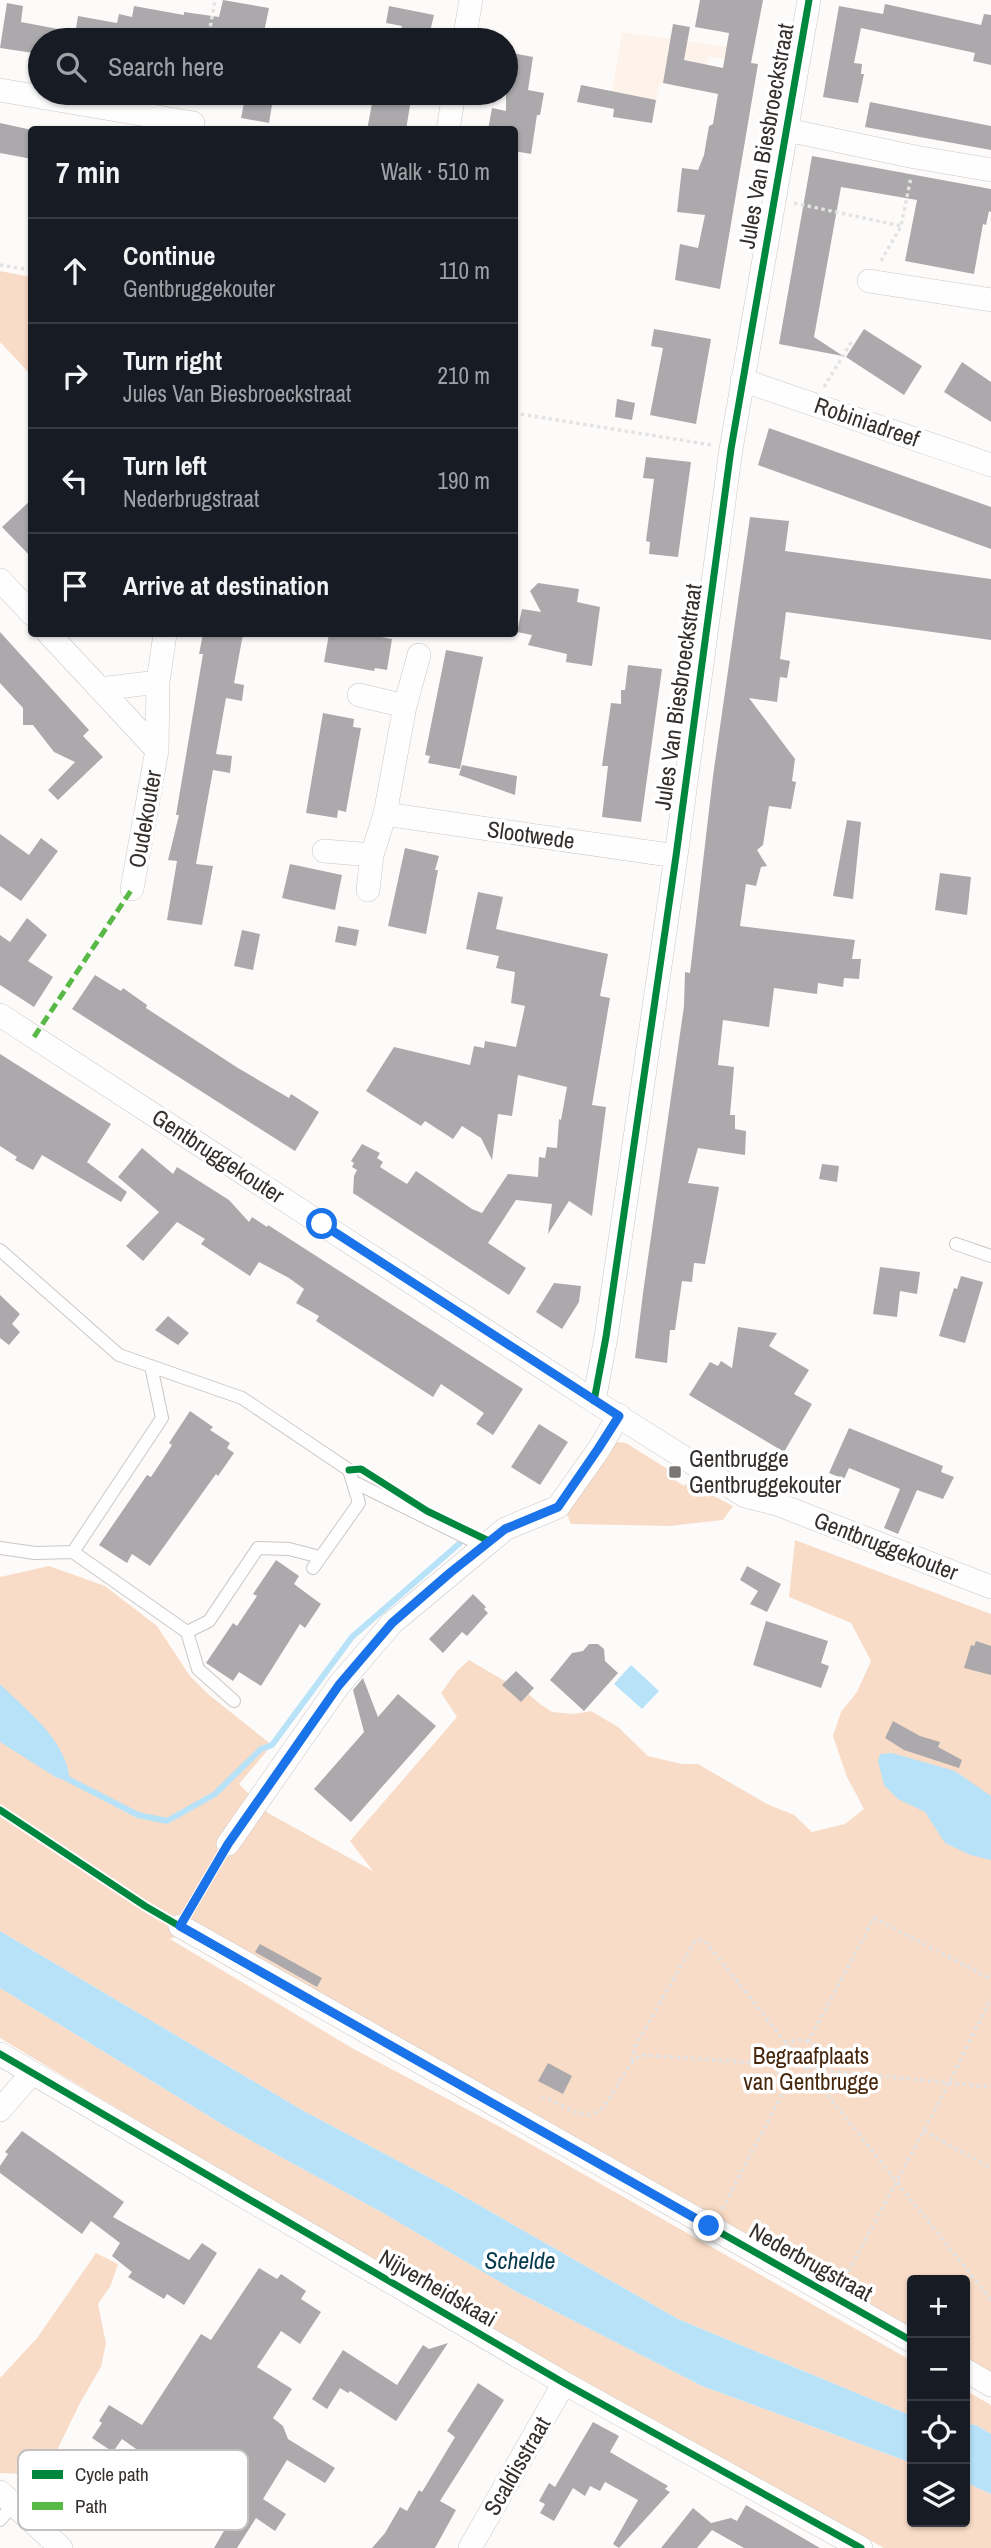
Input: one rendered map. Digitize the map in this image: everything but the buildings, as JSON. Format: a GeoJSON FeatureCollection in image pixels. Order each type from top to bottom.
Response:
{"type":"FeatureCollection","features":[{"type":"Feature","properties":{"kind":"street"},"geometry":{"type":"LineString","coordinates":[[466,28],[471,0]]}},
{"type":"Feature","properties":{"kind":"street","name":"Jules Van Biesbroeckstraat"},"geometry":{"type":"LineString","coordinates":[[593,1401],[606,1337],[676,856],[731,449],[808,0]]}},
{"type":"Feature","properties":{"kind":"street"},"geometry":{"type":"LineString","coordinates":[[0,90],[28,95]]}},
{"type":"Feature","properties":{"kind":"street"},"geometry":{"type":"LineString","coordinates":[[88,105],[193,123]]}},
{"type":"Feature","properties":{"kind":"street"},"geometry":{"type":"LineString","coordinates":[[449,126],[452,105]]}},
{"type":"Feature","properties":{"kind":"street"},"geometry":{"type":"LineString","coordinates":[[787,130],[991,170]]}},
{"type":"Feature","properties":{"kind":"street"},"geometry":{"type":"LineString","coordinates":[[869,281],[991,300]]}},
{"type":"Feature","properties":{"kind":"street","name":"Robiniadreef"},"geometry":{"type":"LineString","coordinates":[[742,380],[991,465]]}},
{"type":"Feature","properties":{"kind":"street"},"geometry":{"type":"LineString","coordinates":[[0,580],[28,610]]}},
{"type":"Feature","properties":{"kind":"street","name":"Oudekouter"},"geometry":{"type":"LineString","coordinates":[[52,637],[157,750]]}},
{"type":"Feature","properties":{"kind":"street","name":"Oudekouter"},"geometry":{"type":"LineString","coordinates":[[132,889],[157,750],[158,682],[165,637]]}},
{"type":"Feature","properties":{"kind":"street"},"geometry":{"type":"LineString","coordinates":[[368,890],[372,855],[386,814],[405,706],[419,654]]}},
{"type":"Feature","properties":{"kind":"street"},"geometry":{"type":"LineString","coordinates":[[100,689],[158,682]]}},
{"type":"Feature","properties":{"kind":"street"},"geometry":{"type":"LineString","coordinates":[[359,695],[405,706]]}},
{"type":"Feature","properties":{"kind":"street","name":"Slootwede"},"geometry":{"type":"LineString","coordinates":[[386,814],[676,856]]}},
{"type":"Feature","properties":{"kind":"street"},"geometry":{"type":"LineString","coordinates":[[324,851],[372,855]]}},
{"type":"Feature","properties":{"kind":"street","name":"Gentbruggekouter"},"geometry":{"type":"LineString","coordinates":[[0,1015],[593,1401],[744,1496],[777,1504],[991,1587]]}},
{"type":"Feature","properties":{"kind":"street"},"geometry":{"type":"LineString","coordinates":[[228,1844],[339,1685],[384,1632],[451,1572],[505,1529],[558,1507],[619,1416]]}},
{"type":"Feature","properties":{"kind":"street","name":"Nederbrugstraat"},"geometry":{"type":"LineString","coordinates":[[180,1926],[907,2338]]}},
{"type":"Feature","properties":{"kind":"street","name":"Nijverheidskaai"},"geometry":{"type":"LineString","coordinates":[[0,2054],[564,2383],[862,2548]]}},
{"type":"Feature","properties":{"kind":"street"},"geometry":{"type":"LineString","coordinates":[[0,2110],[32,2073]]}},
{"type":"Feature","properties":{"kind":"street"},"geometry":{"type":"LineString","coordinates":[[970,2373],[991,2385]]}},
{"type":"Feature","properties":{"kind":"street","name":"Scaldisstraat"},"geometry":{"type":"LineString","coordinates":[[470,2548],[564,2383]]}},
{"type":"Feature","properties":{"kind":"street"},"geometry":{"type":"LineString","coordinates":[[37,2530],[61,2548]]}},
{"type":"Feature","properties":{"kind":"lane"},"geometry":{"type":"LineString","coordinates":[[956,1244],[991,1256]]}},
{"type":"Feature","properties":{"kind":"lane"},"geometry":{"type":"LineString","coordinates":[[0,1250],[119,1355],[242,1398],[349,1470],[359,1503],[316,1563],[289,1549],[258,1548],[209,1621],[187,1632]]}},
{"type":"Feature","properties":{"kind":"lane"},"geometry":{"type":"LineString","coordinates":[[73,1552],[162,1418],[150,1366]]}},
{"type":"Feature","properties":{"kind":"lane"},"geometry":{"type":"LineString","coordinates":[[354,1482],[483,1546]]}},
{"type":"Feature","properties":{"kind":"lane"},"geometry":{"type":"LineString","coordinates":[[0,1548],[35,1553],[73,1552],[187,1632],[198,1669],[234,1701]]}},
{"type":"Feature","properties":{"kind":"path"},"geometry":{"type":"LineString","coordinates":[[210,28],[215,0]]}},
{"type":"Feature","properties":{"kind":"path"},"geometry":{"type":"LineString","coordinates":[[869,281],[901,226],[915,157]]}},
{"type":"Feature","properties":{"kind":"path"},"geometry":{"type":"LineString","coordinates":[[775,200],[901,226]]}},
{"type":"Feature","properties":{"kind":"path"},"geometry":{"type":"LineString","coordinates":[[0,265],[28,269]]}},
{"type":"Feature","properties":{"kind":"path"},"geometry":{"type":"LineString","coordinates":[[814,404],[852,341]]}},
{"type":"Feature","properties":{"kind":"path"},"geometry":{"type":"LineString","coordinates":[[518,414],[731,449]]}},
{"type":"Feature","properties":{"kind":"path"},"geometry":{"type":"LineString","coordinates":[[808,2042],[874,1918],[991,1979]]}},
{"type":"Feature","properties":{"kind":"path"},"geometry":{"type":"LineString","coordinates":[[632,2061],[635,2047],[695,1941],[704,1940],[785,2045],[989,2294],[991,2300]]}},
{"type":"Feature","properties":{"kind":"path"},"geometry":{"type":"LineString","coordinates":[[843,2282],[991,1998]]}},
{"type":"Feature","properties":{"kind":"path"},"geometry":{"type":"LineString","coordinates":[[800,2040],[808,2042],[819,2052],[821,2070],[815,2080],[802,2086],[788,2083],[782,2078],[776,2065],[777,2057],[785,2045],[800,2040]]}},
{"type":"Feature","properties":{"kind":"path"},"geometry":{"type":"LineString","coordinates":[[542,2096],[584,2114],[595,2115],[602,2111],[623,2072],[641,2055],[804,2066],[991,2087]]}},
{"type":"Feature","properties":{"kind":"path"},"geometry":{"type":"LineString","coordinates":[[721,2211],[788,2083]]}},
{"type":"Feature","properties":{"kind":"path"},"geometry":{"type":"LineString","coordinates":[[924,2131],[991,2168]]}},
{"type":"Feature","properties":{"kind":"shaded area"},"geometry":{"type":"Polygon","coordinates":[[[622,32],[737,48],[734,60],[709,57],[702,91],[660,83],[652,123],[613,117],[617,93],[612,92],[622,32]]]}},
{"type":"Feature","properties":{"kind":"green space"},"geometry":{"type":"Polygon","coordinates":[[[0,271],[28,276],[28,372],[0,342],[0,271]]]}},
{"type":"Feature","properties":{"kind":"green space"},"geometry":{"type":"Polygon","coordinates":[[[626,1443],[674,1473],[672,1478],[684,1486],[688,1482],[733,1506],[723,1520],[669,1526],[571,1524],[565,1510],[611,1445],[626,1443]]]}},
{"type":"Feature","properties":{"kind":"green space","name":"Begraafplaats van Gentbrugge"},"geometry":{"type":"Polygon","coordinates":[[[795,1540],[991,1614],[991,2375],[970,2363],[970,2275],[907,2275],[907,2327],[199,1928],[170,1939],[352,2048],[504,2129],[907,2358],[907,2414],[678,2319],[451,2189],[302,2110],[0,1931],[0,1577],[49,1566],[105,1586],[157,1626],[190,1676],[208,1694],[272,1745],[239,1784],[268,1813],[373,1871],[350,1841],[457,1717],[441,1693],[469,1660],[503,1680],[518,1685],[552,1712],[574,1714],[591,1711],[618,1727],[648,1756],[682,1764],[698,1764],[767,1804],[794,1815],[812,1832],[845,1824],[864,1809],[847,1777],[833,1736],[841,1712],[857,1692],[871,1661],[851,1623],[789,1597],[795,1540]]]}},
{"type":"Feature","properties":{"kind":"green space"},"geometry":{"type":"Polygon","coordinates":[[[0,1988],[230,2129],[383,2213],[517,2292],[702,2386],[907,2461],[907,2527],[970,2527],[970,2484],[991,2494],[991,2548],[884,2548],[570,2374],[244,2185],[0,2038],[0,1988]]]}},
{"type":"Feature","properties":{"kind":"green space"},"geometry":{"type":"Polygon","coordinates":[[[96,2253],[118,2264],[110,2287],[98,2304],[106,2343],[101,2367],[57,2450],[18,2450],[18,2474],[0,2473],[0,2378],[37,2338],[96,2253]]]}},
{"type":"Feature","properties":{"kind":"green space"},"geometry":{"type":"Polygon","coordinates":[[[970,2393],[991,2405],[991,2434],[970,2424],[970,2393]]]}},
{"type":"Feature","properties":{"kind":"water"},"geometry":{"type":"Polygon","coordinates":[[[631,1665],[659,1691],[642,1709],[614,1684],[631,1665]]]}},
{"type":"Feature","properties":{"kind":"water"},"geometry":{"type":"Polygon","coordinates":[[[0,1684],[54,1739],[62,1752],[70,1781],[57,1778],[0,1742],[0,1684]]]}},
{"type":"Feature","properties":{"kind":"water"},"geometry":{"type":"Polygon","coordinates":[[[892,1753],[955,1771],[991,1796],[991,1860],[970,1855],[945,1843],[925,1812],[898,1799],[884,1785],[878,1761],[880,1754],[892,1753]]]}},
{"type":"Feature","properties":{"kind":"water","name":"Schelde"},"geometry":{"type":"Polygon","coordinates":[[[0,1931],[302,2110],[451,2189],[678,2319],[907,2414],[907,2461],[702,2386],[517,2292],[383,2213],[230,2129],[0,1988],[0,1931]]]}},
{"type":"Feature","properties":{"kind":"water"},"geometry":{"type":"Polygon","coordinates":[[[970,2424],[991,2434],[991,2494],[970,2484],[970,2424]]]}},
{"type":"Feature","properties":{"kind":"waterway"},"geometry":{"type":"LineString","coordinates":[[66,1778],[138,1815],[167,1821],[215,1794],[261,1749],[272,1745],[352,1637],[460,1543]]}},
{"type":"Feature","properties":{"kind":"marked path"},"geometry":{"type":"LineString","coordinates":[[34,1037],[132,889]]}},
{"type":"Feature","properties":{"kind":"cycle path"},"geometry":{"type":"LineString","coordinates":[[594,1401],[606,1337],[676,856],[731,449],[809,0]]}},
{"type":"Feature","properties":{"kind":"cycle path"},"geometry":{"type":"LineString","coordinates":[[349,1470],[361,1469],[427,1511],[489,1541]]}},
{"type":"Feature","properties":{"kind":"cycle path"},"geometry":{"type":"LineString","coordinates":[[0,1810],[145,1906],[205,1941],[907,2338]]}},
{"type":"Feature","properties":{"kind":"cycle path"},"geometry":{"type":"LineString","coordinates":[[180,1926],[228,1844]]}},
{"type":"Feature","properties":{"kind":"cycle path"},"geometry":{"type":"LineString","coordinates":[[0,2054],[564,2383],[861,2548]]}},
{"type":"Feature","properties":{"kind":"place","name":"Gentbrugge Gentbruggekouter"},"geometry":{"type":"Point","coordinates":[675,1472]}},
{"type":"Feature","properties":{"kind":"route"},"geometry":{"type":"LineString","coordinates":[[322,1224],[619,1416],[558,1507],[505,1529],[392,1623],[339,1685],[228,1844],[180,1926],[709,2226]]}}]}
